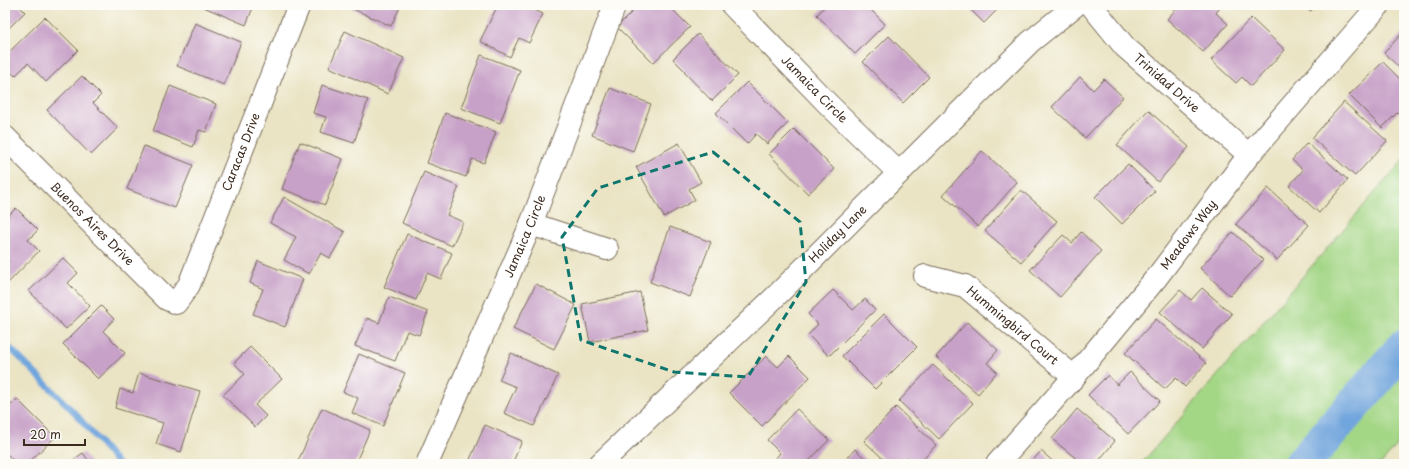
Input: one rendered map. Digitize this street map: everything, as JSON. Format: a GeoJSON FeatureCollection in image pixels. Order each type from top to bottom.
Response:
{"type":"FeatureCollection","features":[{"type":"Feature","properties":{"kind":"street","name":"Caracas Drive"},"geometry":{"type":"LineString","coordinates":[[181,297],[189,285],[298,5]]}},
{"type":"Feature","properties":{"kind":"street","name":"Jamaica Circle"},"geometry":{"type":"LineString","coordinates":[[427,464],[531,224],[614,5]]}},
{"type":"Feature","properties":{"kind":"street","name":"Jamaica Circle"},"geometry":{"type":"LineString","coordinates":[[732,5],[829,105],[899,173]]}},
{"type":"Feature","properties":{"kind":"street","name":"Holiday Lane"},"geometry":{"type":"LineString","coordinates":[[600,464],[774,298],[1030,42],[1076,5]]}},
{"type":"Feature","properties":{"kind":"street","name":"Trinidad Drive"},"geometry":{"type":"LineString","coordinates":[[1091,5],[1125,47],[1249,155]]}},
{"type":"Feature","properties":{"kind":"street","name":"Meadows Way"},"geometry":{"type":"LineString","coordinates":[[998,464],[1074,377],[1157,276],[1249,155],[1379,5]]}},
{"type":"Feature","properties":{"kind":"street","name":"Buenos Aires Drive"},"geometry":{"type":"LineString","coordinates":[[5,137],[167,300],[176,303],[181,297]]}},
{"type":"Feature","properties":{"kind":"street"},"geometry":{"type":"LineString","coordinates":[[531,224],[607,250]]}},
{"type":"Feature","properties":{"kind":"street","name":"Hummingbird Court"},"geometry":{"type":"LineString","coordinates":[[925,276],[965,286],[1074,377]]}},
{"type":"Feature","properties":{"kind":"highlighted area"},"geometry":{"type":"Polygon","coordinates":[[[713,152],[800,222],[806,282],[748,377],[674,372],[581,340],[562,237],[598,188],[713,152]]]}},
{"type":"Feature","properties":{"kind":"green space"},"geometry":{"type":"Polygon","coordinates":[[[1404,159],[1404,437],[1381,464],[1141,464],[1404,159]]]}},
{"type":"Feature","properties":{"kind":"building"},"geometry":{"type":"Polygon","coordinates":[[[5,5],[18,5],[25,12],[5,32],[5,5]]]}},
{"type":"Feature","properties":{"kind":"building"},"geometry":{"type":"Polygon","coordinates":[[[199,5],[254,5],[246,25],[199,5]]]}},
{"type":"Feature","properties":{"kind":"building"},"geometry":{"type":"Polygon","coordinates":[[[352,5],[401,5],[391,26],[351,8],[352,5]]]}},
{"type":"Feature","properties":{"kind":"building"},"geometry":{"type":"Polygon","coordinates":[[[498,5],[524,5],[543,14],[529,43],[519,38],[510,57],[480,41],[498,5]]]}},
{"type":"Feature","properties":{"kind":"building"},"geometry":{"type":"Polygon","coordinates":[[[639,5],[668,5],[690,27],[653,63],[617,27],[639,5]]]}},
{"type":"Feature","properties":{"kind":"building"},"geometry":{"type":"Polygon","coordinates":[[[826,5],[866,5],[885,24],[855,54],[817,15],[826,5]]]}},
{"type":"Feature","properties":{"kind":"building"},"geometry":{"type":"Polygon","coordinates":[[[966,5],[1002,5],[984,23],[966,5]]]}},
{"type":"Feature","properties":{"kind":"building"},"geometry":{"type":"Polygon","coordinates":[[[1180,5],[1222,5],[1216,13],[1228,24],[1203,52],[1167,19],[1180,5]]]}},
{"type":"Feature","properties":{"kind":"building"},"geometry":{"type":"Polygon","coordinates":[[[1300,5],[1314,5],[1311,11],[1300,5]]]}},
{"type":"Feature","properties":{"kind":"building"},"geometry":{"type":"Polygon","coordinates":[[[45,17],[78,50],[46,82],[28,63],[15,76],[5,66],[5,56],[45,17]]]}},
{"type":"Feature","properties":{"kind":"building"},"geometry":{"type":"Polygon","coordinates":[[[1251,18],[1285,50],[1251,86],[1242,77],[1236,83],[1211,60],[1251,18]]]}},
{"type":"Feature","properties":{"kind":"building"},"geometry":{"type":"Polygon","coordinates":[[[195,23],[241,42],[224,85],[177,66],[195,23]]]}},
{"type":"Feature","properties":{"kind":"building"},"geometry":{"type":"Polygon","coordinates":[[[345,31],[404,58],[388,94],[329,67],[345,31]]]}},
{"type":"Feature","properties":{"kind":"building"},"geometry":{"type":"Polygon","coordinates":[[[1404,31],[1404,72],[1384,53],[1404,31]]]}},
{"type":"Feature","properties":{"kind":"building"},"geometry":{"type":"Polygon","coordinates":[[[698,34],[738,75],[712,101],[673,59],[698,34]]]}},
{"type":"Feature","properties":{"kind":"building"},"geometry":{"type":"Polygon","coordinates":[[[889,36],[929,77],[903,103],[863,62],[889,36]]]}},
{"type":"Feature","properties":{"kind":"building"},"geometry":{"type":"Polygon","coordinates":[[[481,55],[520,70],[500,123],[461,108],[481,55]]]}},
{"type":"Feature","properties":{"kind":"building"},"geometry":{"type":"Polygon","coordinates":[[[1383,62],[1404,83],[1404,106],[1382,128],[1349,95],[1383,62]]]}},
{"type":"Feature","properties":{"kind":"building"},"geometry":{"type":"Polygon","coordinates":[[[82,76],[101,95],[93,103],[118,128],[91,155],[47,110],[82,76]]]}},
{"type":"Feature","properties":{"kind":"building"},"geometry":{"type":"Polygon","coordinates":[[[1080,77],[1093,90],[1104,79],[1123,97],[1085,138],[1052,107],[1080,77]]]}},
{"type":"Feature","properties":{"kind":"building"},"geometry":{"type":"Polygon","coordinates":[[[747,82],[788,123],[767,144],[756,134],[747,144],[716,113],[747,82]]]}},
{"type":"Feature","properties":{"kind":"building"},"geometry":{"type":"Polygon","coordinates":[[[322,85],[368,100],[354,143],[321,132],[326,117],[313,113],[322,85]]]}},
{"type":"Feature","properties":{"kind":"building"},"geometry":{"type":"Polygon","coordinates":[[[170,86],[216,104],[206,132],[199,130],[193,147],[153,131],[170,86]]]}},
{"type":"Feature","properties":{"kind":"building"},"geometry":{"type":"Polygon","coordinates":[[[610,88],[651,104],[633,151],[592,135],[610,88]]]}},
{"type":"Feature","properties":{"kind":"building"},"geometry":{"type":"Polygon","coordinates":[[[1344,102],[1387,141],[1355,176],[1312,138],[1344,102]]]}},
{"type":"Feature","properties":{"kind":"building"},"geometry":{"type":"Polygon","coordinates":[[[1148,110],[1189,147],[1158,182],[1117,145],[1148,110]]]}},
{"type":"Feature","properties":{"kind":"building"},"geometry":{"type":"Polygon","coordinates":[[[445,113],[496,132],[484,163],[472,159],[466,177],[427,163],[445,113]]]}},
{"type":"Feature","properties":{"kind":"building"},"geometry":{"type":"Polygon","coordinates":[[[794,129],[834,169],[808,194],[769,154],[794,129]]]}},
{"type":"Feature","properties":{"kind":"building"},"geometry":{"type":"Polygon","coordinates":[[[300,142],[343,159],[325,205],[282,189],[300,142]]]}},
{"type":"Feature","properties":{"kind":"building"},"geometry":{"type":"Polygon","coordinates":[[[679,143],[701,182],[689,189],[695,200],[664,217],[636,167],[679,143]]]}},
{"type":"Feature","properties":{"kind":"building"},"geometry":{"type":"Polygon","coordinates":[[[1307,143],[1348,180],[1319,213],[1289,186],[1303,170],[1292,160],[1307,143]]]}},
{"type":"Feature","properties":{"kind":"building"},"geometry":{"type":"Polygon","coordinates":[[[144,146],[193,165],[175,208],[127,189],[144,146]]]}},
{"type":"Feature","properties":{"kind":"building"},"geometry":{"type":"Polygon","coordinates":[[[982,151],[1017,182],[978,227],[943,195],[982,151]]]}},
{"type":"Feature","properties":{"kind":"building"},"geometry":{"type":"Polygon","coordinates":[[[1128,164],[1155,191],[1122,224],[1095,197],[1128,164]]]}},
{"type":"Feature","properties":{"kind":"building"},"geometry":{"type":"Polygon","coordinates":[[[424,172],[459,187],[447,215],[463,222],[452,246],[402,223],[424,172]]]}},
{"type":"Feature","properties":{"kind":"building"},"geometry":{"type":"Polygon","coordinates":[[[1268,188],[1309,225],[1277,260],[1236,224],[1268,188]]]}},
{"type":"Feature","properties":{"kind":"building"},"geometry":{"type":"Polygon","coordinates":[[[1021,190],[1057,221],[1021,262],[985,231],[1021,190]]]}},
{"type":"Feature","properties":{"kind":"building"},"geometry":{"type":"Polygon","coordinates":[[[284,197],[345,232],[330,258],[321,253],[309,274],[284,260],[296,237],[270,223],[284,197]]]}},
{"type":"Feature","properties":{"kind":"building"},"geometry":{"type":"Polygon","coordinates":[[[16,208],[38,230],[28,240],[39,251],[7,284],[5,265],[9,261],[5,257],[5,219],[16,208]]]}},
{"type":"Feature","properties":{"kind":"building"},"geometry":{"type":"Polygon","coordinates":[[[670,227],[711,242],[690,297],[650,282],[670,227]]]}},
{"type":"Feature","properties":{"kind":"building"},"geometry":{"type":"Polygon","coordinates":[[[1081,232],[1101,251],[1060,297],[1030,270],[1063,235],[1072,243],[1081,232]]]}},
{"type":"Feature","properties":{"kind":"building"},"geometry":{"type":"Polygon","coordinates":[[[1233,232],[1263,260],[1230,296],[1200,268],[1233,232]]]}},
{"type":"Feature","properties":{"kind":"building"},"geometry":{"type":"Polygon","coordinates":[[[407,234],[452,253],[441,279],[427,273],[416,300],[384,287],[407,234]]]}},
{"type":"Feature","properties":{"kind":"building"},"geometry":{"type":"Polygon","coordinates":[[[63,258],[78,273],[68,283],[90,306],[66,329],[29,291],[63,258]]]}},
{"type":"Feature","properties":{"kind":"building"},"geometry":{"type":"Polygon","coordinates":[[[258,261],[303,279],[285,327],[253,314],[263,289],[250,283],[258,261]]]}},
{"type":"Feature","properties":{"kind":"building"},"geometry":{"type":"Polygon","coordinates":[[[536,284],[576,305],[554,349],[513,329],[536,284]]]}},
{"type":"Feature","properties":{"kind":"building"},"geometry":{"type":"Polygon","coordinates":[[[1202,288],[1232,314],[1202,349],[1160,312],[1180,290],[1191,300],[1202,288]]]}},
{"type":"Feature","properties":{"kind":"building"},"geometry":{"type":"Polygon","coordinates":[[[833,290],[853,310],[865,299],[875,310],[829,356],[808,335],[818,324],[808,314],[833,290]]]}},
{"type":"Feature","properties":{"kind":"building"},"geometry":{"type":"Polygon","coordinates":[[[640,292],[648,330],[590,342],[582,304],[640,292]]]}},
{"type":"Feature","properties":{"kind":"building"},"geometry":{"type":"Polygon","coordinates":[[[389,297],[428,312],[419,335],[407,331],[395,361],[355,346],[367,318],[379,323],[389,297]]]}},
{"type":"Feature","properties":{"kind":"building"},"geometry":{"type":"Polygon","coordinates":[[[101,306],[114,319],[103,331],[125,353],[98,379],[63,344],[101,306]]]}},
{"type":"Feature","properties":{"kind":"building"},"geometry":{"type":"Polygon","coordinates":[[[884,314],[917,347],[875,389],[842,356],[884,314]]]}},
{"type":"Feature","properties":{"kind":"building"},"geometry":{"type":"Polygon","coordinates":[[[1156,319],[1206,363],[1185,387],[1176,378],[1165,389],[1125,353],[1156,319]]]}},
{"type":"Feature","properties":{"kind":"building"},"geometry":{"type":"Polygon","coordinates":[[[967,322],[998,350],[987,363],[997,372],[978,394],[936,357],[967,322]]]}},
{"type":"Feature","properties":{"kind":"building"},"geometry":{"type":"Polygon","coordinates":[[[250,347],[282,379],[255,405],[266,416],[255,427],[223,395],[245,374],[234,363],[250,347]]]}},
{"type":"Feature","properties":{"kind":"building"},"geometry":{"type":"Polygon","coordinates":[[[511,353],[558,375],[534,426],[504,413],[516,387],[499,380],[511,353]]]}},
{"type":"Feature","properties":{"kind":"building"},"geometry":{"type":"Polygon","coordinates":[[[359,354],[405,373],[383,426],[352,413],[358,398],[343,392],[359,354]]]}},
{"type":"Feature","properties":{"kind":"building"},"geometry":{"type":"Polygon","coordinates":[[[766,356],[778,367],[789,356],[810,377],[762,426],[729,393],[766,356]]]}},
{"type":"Feature","properties":{"kind":"building"},"geometry":{"type":"Polygon","coordinates":[[[933,365],[973,403],[939,439],[899,401],[933,365]]]}},
{"type":"Feature","properties":{"kind":"building"},"geometry":{"type":"Polygon","coordinates":[[[1130,372],[1160,401],[1128,434],[1088,395],[1108,375],[1117,385],[1130,372]]]}},
{"type":"Feature","properties":{"kind":"building"},"geometry":{"type":"Polygon","coordinates":[[[139,373],[200,391],[181,452],[156,444],[163,423],[115,408],[120,389],[133,393],[139,373]]]}},
{"type":"Feature","properties":{"kind":"building"},"geometry":{"type":"Polygon","coordinates":[[[17,399],[55,437],[27,464],[17,464],[5,452],[5,411],[17,399]]]}},
{"type":"Feature","properties":{"kind":"building"},"geometry":{"type":"Polygon","coordinates":[[[896,407],[936,445],[919,464],[915,464],[908,457],[901,464],[889,464],[864,441],[896,407]]]}},
{"type":"Feature","properties":{"kind":"building"},"geometry":{"type":"Polygon","coordinates":[[[322,408],[370,430],[355,464],[304,464],[298,461],[322,408]]]}},
{"type":"Feature","properties":{"kind":"building"},"geometry":{"type":"Polygon","coordinates":[[[797,409],[829,440],[806,464],[771,464],[780,453],[767,440],[797,409]]]}},
{"type":"Feature","properties":{"kind":"building"},"geometry":{"type":"Polygon","coordinates":[[[1077,409],[1115,441],[1096,464],[1083,464],[1052,439],[1077,409]]]}},
{"type":"Feature","properties":{"kind":"building"},"geometry":{"type":"Polygon","coordinates":[[[485,425],[522,441],[512,464],[468,464],[485,425]]]}},
{"type":"Feature","properties":{"kind":"building"},"geometry":{"type":"Polygon","coordinates":[[[855,449],[871,464],[842,464],[855,449]]]}},
{"type":"Feature","properties":{"kind":"building"},"geometry":{"type":"Polygon","coordinates":[[[1041,451],[1056,464],[1030,464],[1041,451]]]}},
{"type":"Feature","properties":{"kind":"building"},"geometry":{"type":"Polygon","coordinates":[[[83,453],[91,464],[67,464],[83,453]]]}},
{"type":"Feature","properties":{"kind":"waterway"},"geometry":{"type":"LineString","coordinates":[[5,343],[75,413],[118,464]]}},
{"type":"Feature","properties":{"kind":"waterway"},"geometry":{"type":"LineString","coordinates":[[1302,464],[1404,347]]}}]}
